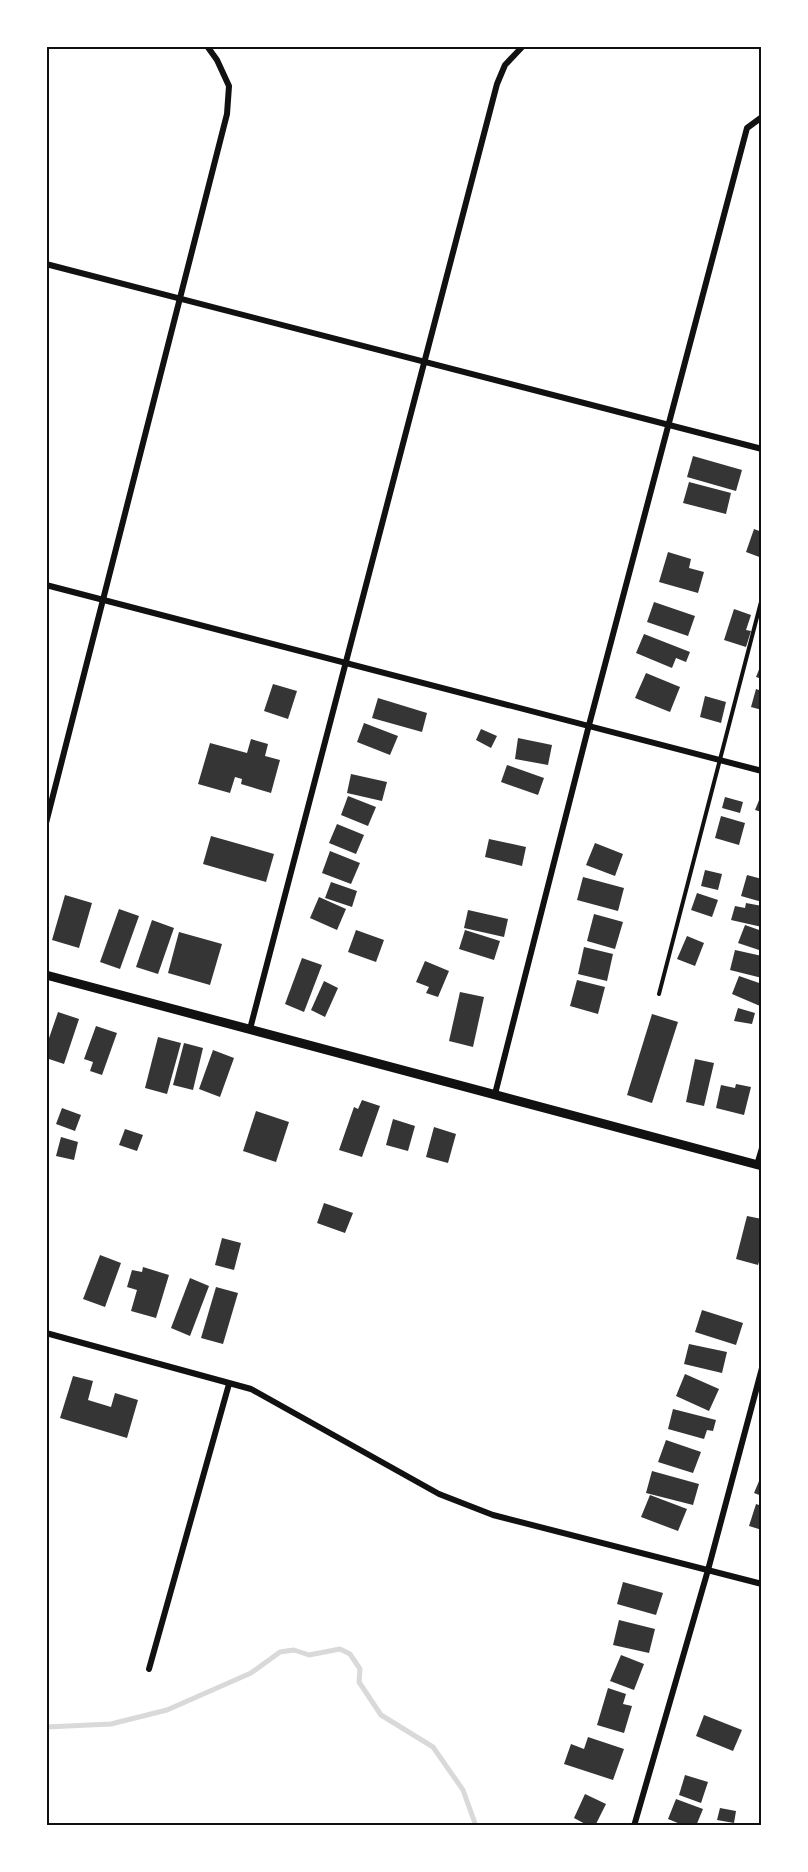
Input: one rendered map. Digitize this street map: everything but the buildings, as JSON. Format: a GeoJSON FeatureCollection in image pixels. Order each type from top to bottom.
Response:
{"type":"FeatureCollection","features":[{"type":"Feature","properties":{"kind":"street"},"geometry":{"type":"LineString","coordinates":[[46,823],[227,114],[229,86],[217,60],[207,46]]}},
{"type":"Feature","properties":{"kind":"street"},"geometry":{"type":"LineString","coordinates":[[250,1029],[497,84],[504,65],[523,46]]}},
{"type":"Feature","properties":{"kind":"street"},"geometry":{"type":"LineString","coordinates":[[495,1094],[589,725],[747,128],[762,117]]}},
{"type":"Feature","properties":{"kind":"street"},"geometry":{"type":"LineString","coordinates":[[46,264],[762,449]]}},
{"type":"Feature","properties":{"kind":"street"},"geometry":{"type":"LineString","coordinates":[[46,585],[762,771]]}},
{"type":"Feature","properties":{"kind":"street"},"geometry":{"type":"LineString","coordinates":[[46,975],[759,1166],[762,1148]]}},
{"type":"Feature","properties":{"kind":"street"},"geometry":{"type":"LineString","coordinates":[[46,1333],[251,1389],[440,1494],[493,1515],[762,1584]]}},
{"type":"Feature","properties":{"kind":"street"},"geometry":{"type":"LineString","coordinates":[[634,1826],[708,1570],[762,1368]]}},
{"type":"Feature","properties":{"kind":"street"},"geometry":{"type":"LineString","coordinates":[[149,1669],[229,1384]]}},
{"type":"Feature","properties":{"kind":"lane"},"geometry":{"type":"LineString","coordinates":[[659,994],[762,598]]}},
{"type":"Feature","properties":{"kind":"waterway"},"geometry":{"type":"LineString","coordinates":[[46,1727],[111,1724],[167,1710],[251,1673],[280,1652],[294,1650],[309,1655],[340,1649],[350,1654],[360,1669],[359,1682],[381,1715],[433,1747],[463,1790],[476,1826]]}}]}
